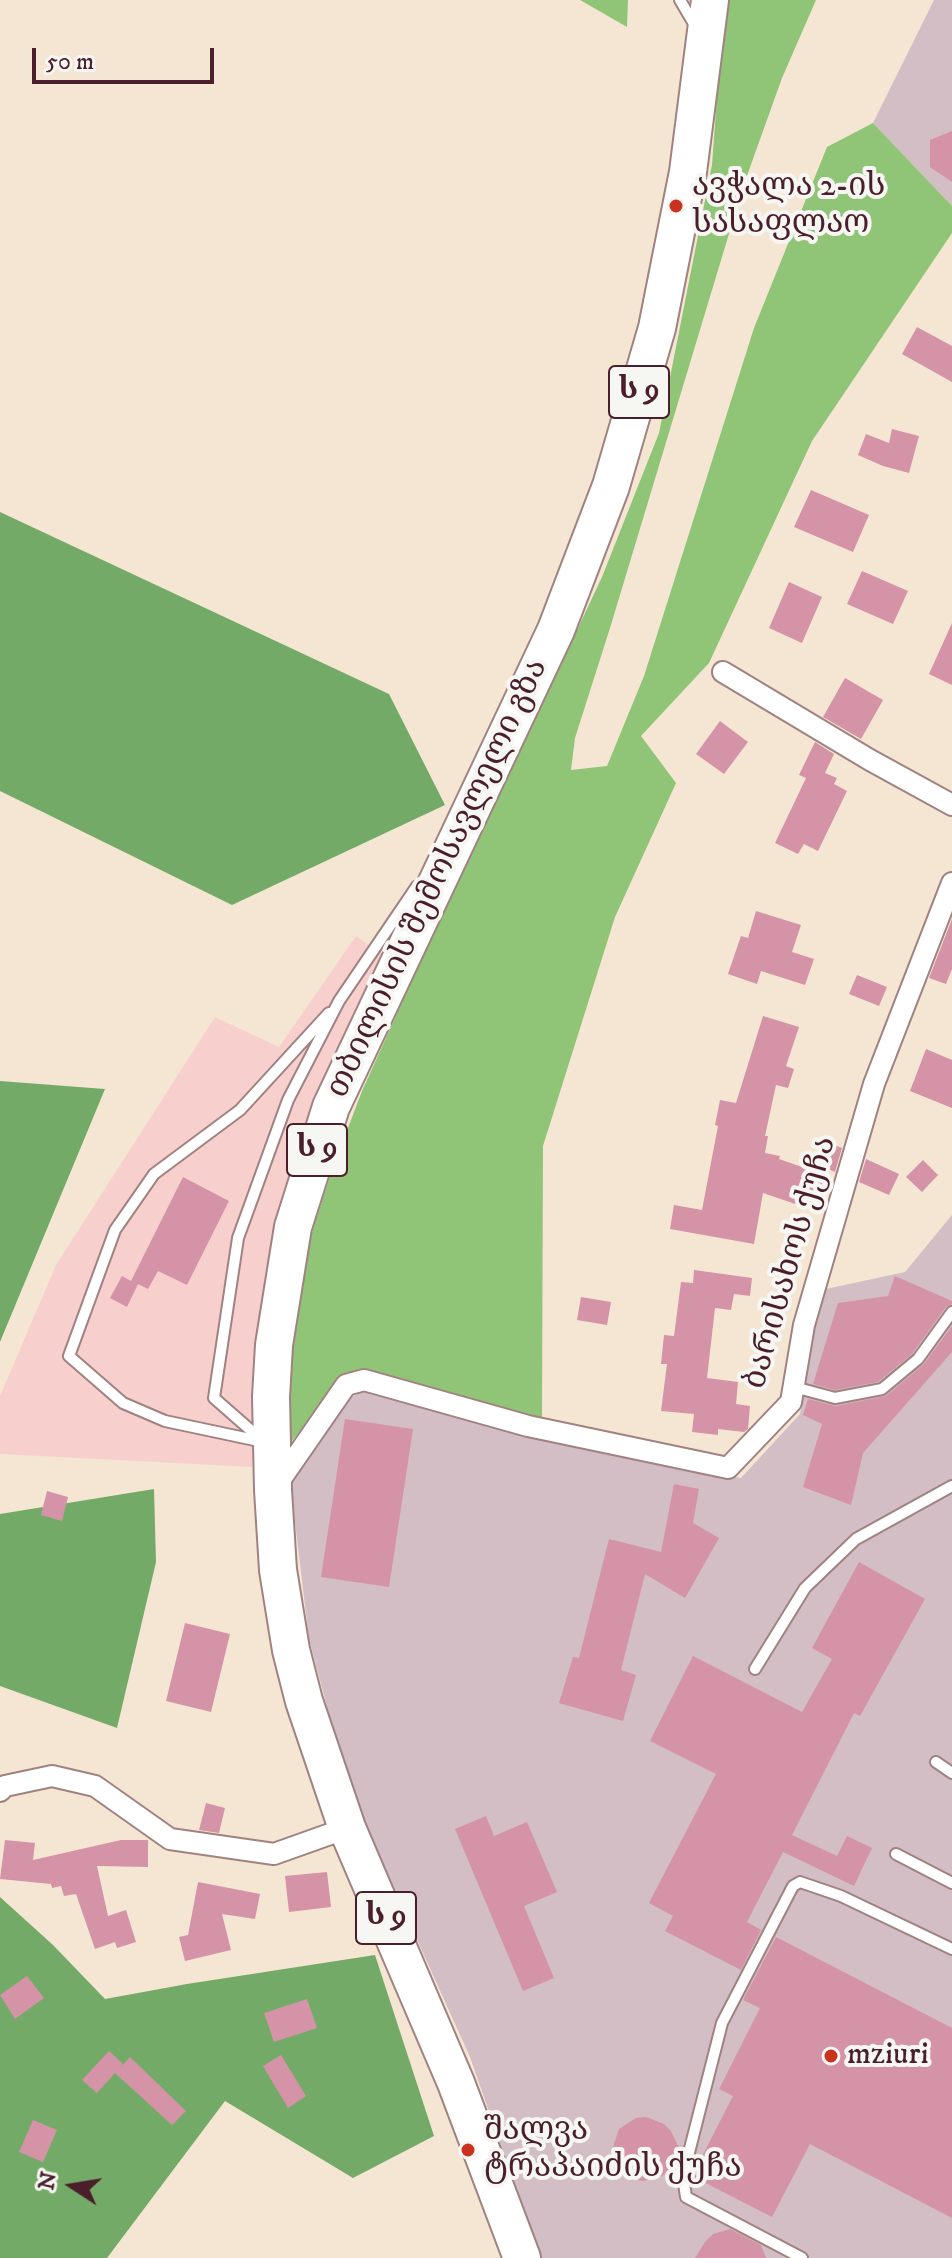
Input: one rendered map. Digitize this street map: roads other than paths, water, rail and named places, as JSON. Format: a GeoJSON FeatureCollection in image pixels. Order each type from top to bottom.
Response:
{"type":"FeatureCollection","features":[{"type":"Feature","properties":{"kind":"highway","name":"თბილისის შემოსავლელი გზა"},"geometry":{"type":"LineString","coordinates":[[522,2258],[456,2083],[347,1828],[304,1701],[291,1650],[278,1570],[270,1444],[274,1345],[291,1240],[331,1107],[556,630],[611,486],[657,328],[688,172],[710,0]]}},
{"type":"Feature","properties":{"kind":"street"},"geometry":{"type":"LineString","coordinates":[[723,672],[952,805]]}},
{"type":"Feature","properties":{"kind":"street","name":"ბარისახოს ქუჩა"},"geometry":{"type":"LineString","coordinates":[[273,1490],[346,1385],[364,1380],[528,1426],[728,1468],[791,1402],[804,1325],[874,1084],[952,883]]}},
{"type":"Feature","properties":{"kind":"street"},"geometry":{"type":"LineString","coordinates":[[0,1791],[5,1786],[52,1776],[95,1786],[170,1839],[274,1854],[347,1828]]}},
{"type":"Feature","properties":{"kind":"lane"},"geometry":{"type":"LineString","coordinates":[[680,0],[706,44]]}},
{"type":"Feature","properties":{"kind":"lane"},"geometry":{"type":"LineString","coordinates":[[435,857],[495,763]]}},
{"type":"Feature","properties":{"kind":"lane"},"geometry":{"type":"LineString","coordinates":[[270,1444],[214,1398],[238,1238],[288,1100],[339,1001],[427,870]]}},
{"type":"Feature","properties":{"kind":"lane"},"geometry":{"type":"LineString","coordinates":[[270,1444],[165,1421],[123,1403],[69,1356],[115,1230],[154,1174],[240,1110],[339,1001]]}},
{"type":"Feature","properties":{"kind":"lane"},"geometry":{"type":"LineString","coordinates":[[794,1387],[835,1398],[882,1389],[918,1359],[952,1312]]}},
{"type":"Feature","properties":{"kind":"lane"},"geometry":{"type":"LineString","coordinates":[[755,1669],[805,1588],[856,1539],[952,1486]]}},
{"type":"Feature","properties":{"kind":"lane"},"geometry":{"type":"LineString","coordinates":[[936,1762],[952,1773]]}},
{"type":"Feature","properties":{"kind":"lane"},"geometry":{"type":"LineString","coordinates":[[896,1854],[952,1883]]}},
{"type":"Feature","properties":{"kind":"lane"},"geometry":{"type":"LineString","coordinates":[[802,2258],[686,2197],[683,2176],[722,2023],[793,1886],[800,1882],[841,1896],[952,1949]]}},
{"type":"Feature","properties":{"kind":"place","name":"ავჭალა 2-ის სასაფლაო"},"geometry":{"type":"Point","coordinates":[676,206]}},
{"type":"Feature","properties":{"kind":"place","name":"mziuri"},"geometry":{"type":"Point","coordinates":[831,2056]}},
{"type":"Feature","properties":{"kind":"place","name":"შალვა ტრაპაიძის ქუჩა"},"geometry":{"type":"Point","coordinates":[468,2150]}}]}
